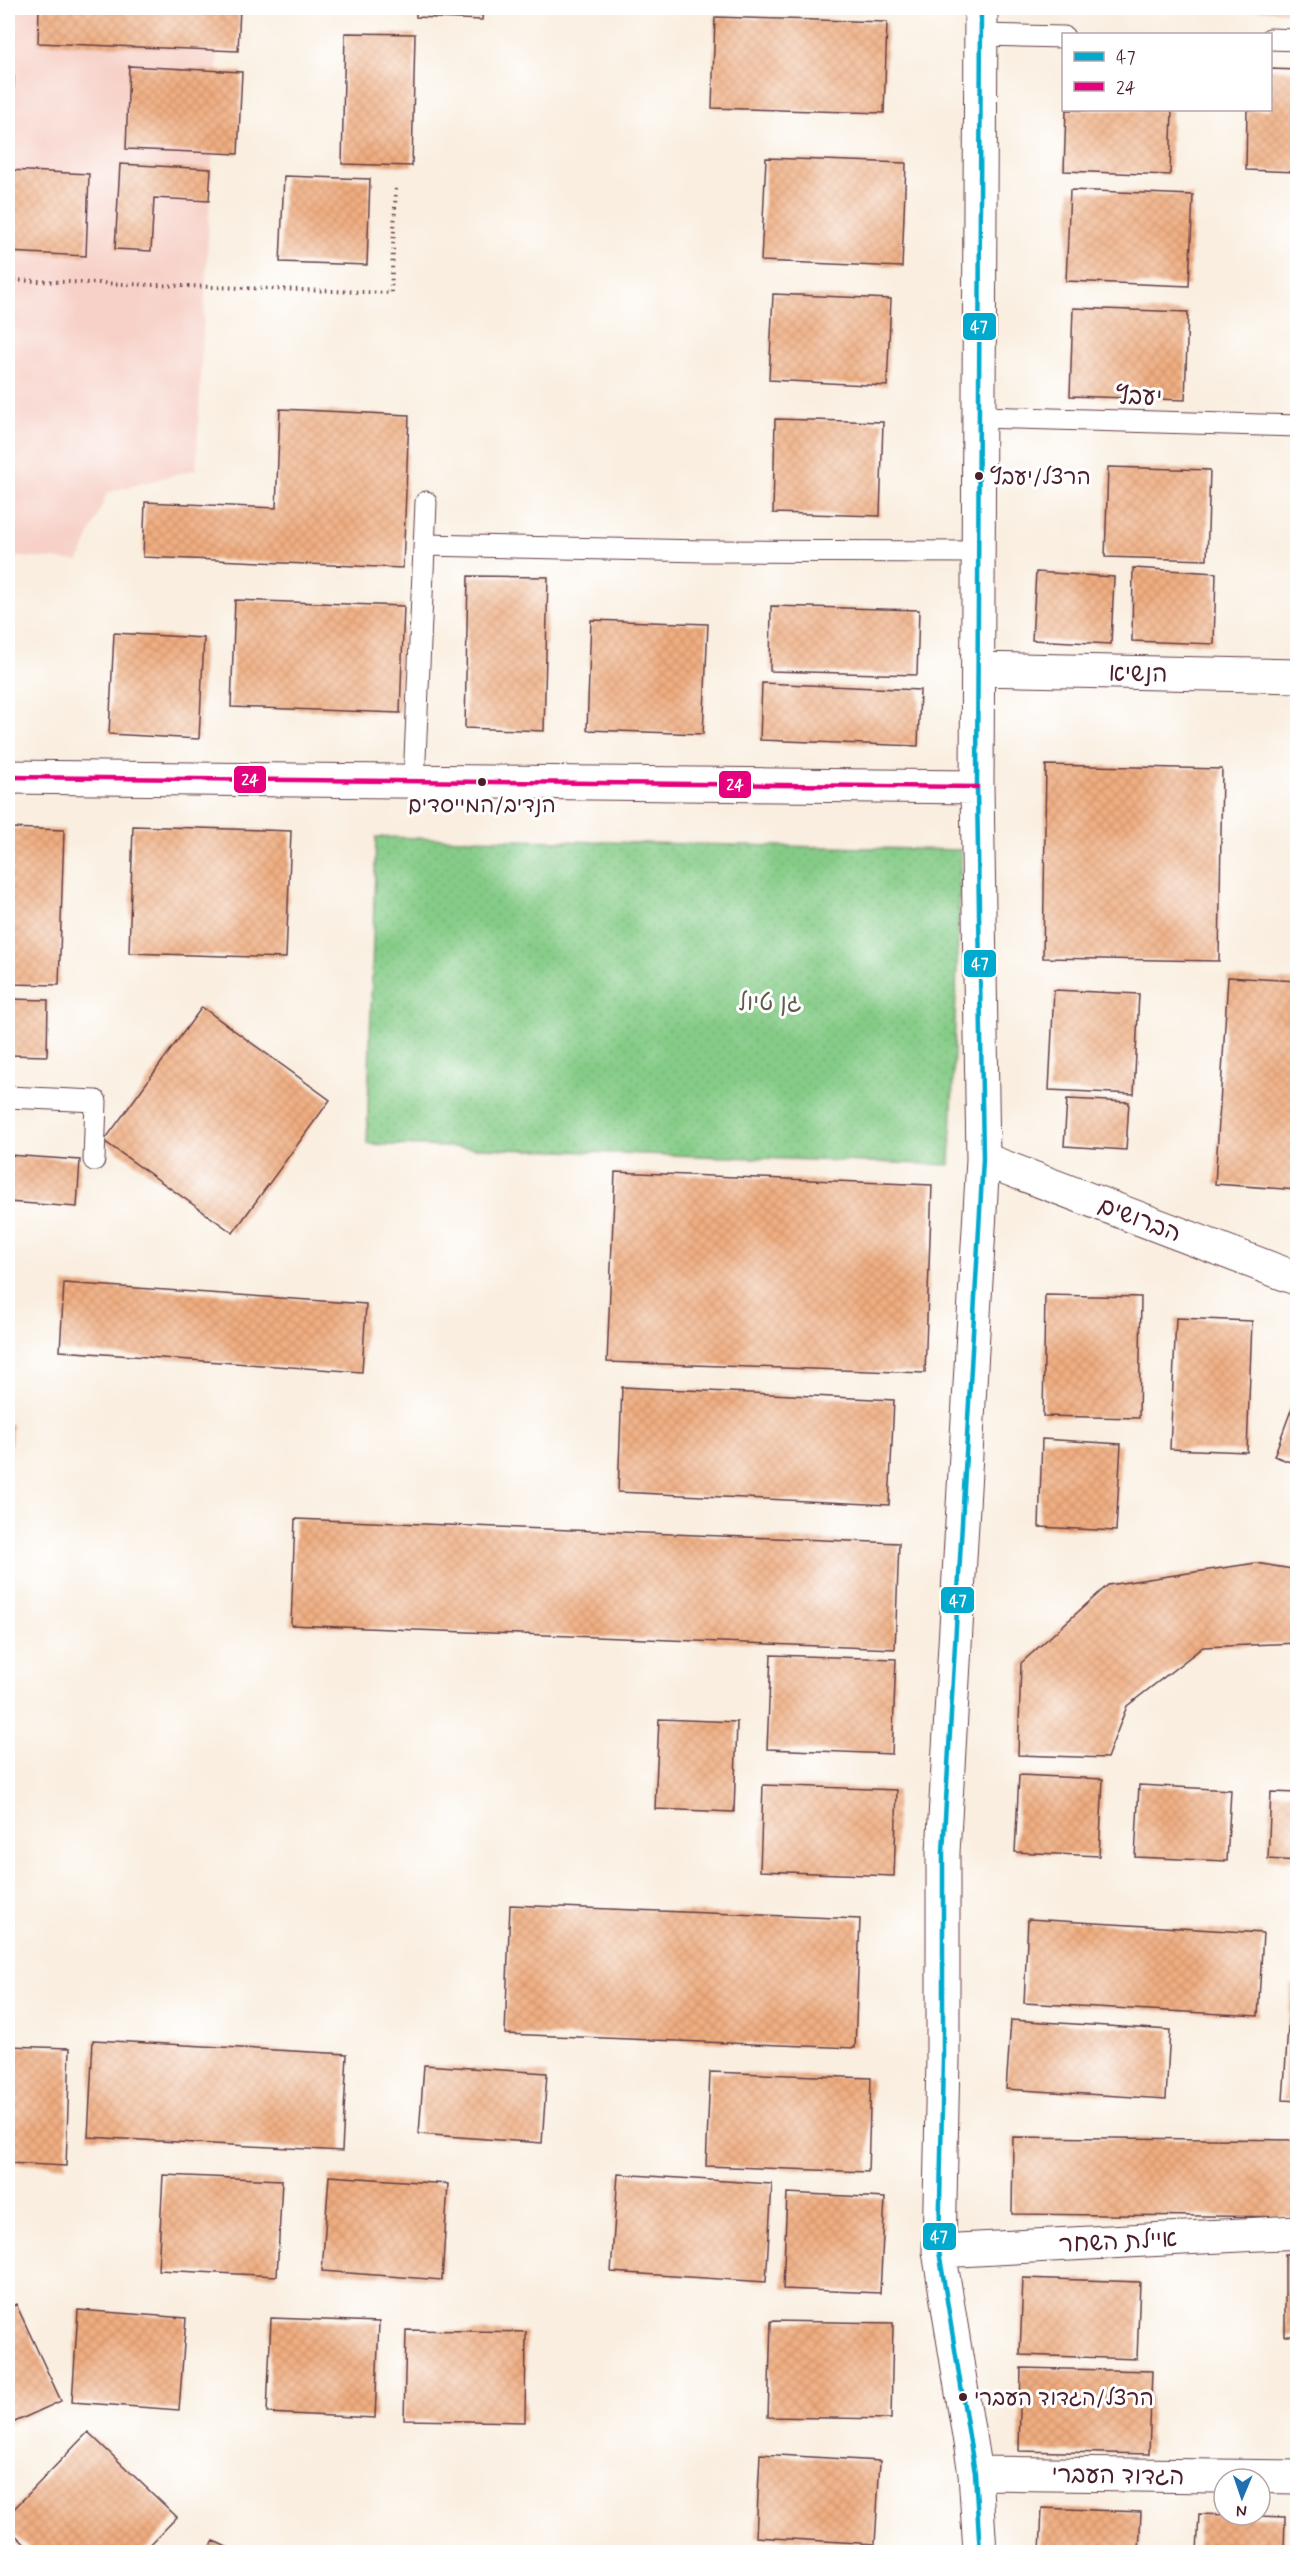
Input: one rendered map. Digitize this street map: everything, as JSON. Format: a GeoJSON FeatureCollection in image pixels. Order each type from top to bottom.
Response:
{"type":"FeatureCollection","features":[{"type":"Feature","properties":{"kind":"street"},"geometry":{"type":"LineString","coordinates":[[980,2553],[975,2474],[939,2251],[943,2058],[943,1853],[983,1159],[977,787],[981,21]]}},
{"type":"Feature","properties":{"kind":"street","name":"הנשיא"},"geometry":{"type":"LineString","coordinates":[[978,669],[1298,676]]}},
{"type":"Feature","properties":{"kind":"street"},"geometry":{"type":"LineString","coordinates":[[8,777],[977,787]]}},
{"type":"Feature","properties":{"kind":"street","name":"הברושים"},"geometry":{"type":"LineString","coordinates":[[983,1159],[1298,1279]]}},
{"type":"Feature","properties":{"kind":"street","name":"איילת השחר"},"geometry":{"type":"LineString","coordinates":[[939,2251],[1298,2232]]}},
{"type":"Feature","properties":{"kind":"street","name":"הגדוד העברי"},"geometry":{"type":"LineString","coordinates":[[975,2474],[1298,2477]]}},
{"type":"Feature","properties":{"kind":"lane"},"geometry":{"type":"LineString","coordinates":[[981,21],[1062,37]]}},
{"type":"Feature","properties":{"kind":"lane"},"geometry":{"type":"LineString","coordinates":[[1272,39],[1298,40]]}},
{"type":"Feature","properties":{"kind":"lane","name":"יעבץ"},"geometry":{"type":"LineString","coordinates":[[979,417],[1298,426]]}},
{"type":"Feature","properties":{"kind":"lane"},"geometry":{"type":"LineString","coordinates":[[414,782],[426,502]]}},
{"type":"Feature","properties":{"kind":"lane"},"geometry":{"type":"LineString","coordinates":[[425,545],[704,552],[979,552]]}},
{"type":"Feature","properties":{"kind":"lane"},"geometry":{"type":"LineString","coordinates":[[8,1097],[96,1101],[94,1161]]}},
{"type":"Feature","properties":{"kind":"path"},"geometry":{"type":"LineString","coordinates":[[8,280],[391,293],[396,186]]}},
{"type":"Feature","properties":{"kind":"shaded area"},"geometry":{"type":"Polygon","coordinates":[[[8,8],[220,8],[196,469],[107,493],[79,561],[8,556],[8,8]]]}},
{"type":"Feature","properties":{"kind":"green space","name":"גן טיול"},"geometry":{"type":"Polygon","coordinates":[[[376,837],[961,850],[950,1165],[367,1144],[376,837]]]}},
{"type":"Feature","properties":{"kind":"building"},"geometry":{"type":"Polygon","coordinates":[[[39,8],[240,8],[238,51],[38,43],[39,8]]]}},
{"type":"Feature","properties":{"kind":"building"},"geometry":{"type":"Polygon","coordinates":[[[416,8],[483,8],[482,20],[416,17],[416,8]]]}},
{"type":"Feature","properties":{"kind":"building"},"geometry":{"type":"Polygon","coordinates":[[[814,8],[861,8],[860,11],[814,8]]]}},
{"type":"Feature","properties":{"kind":"building"},"geometry":{"type":"Polygon","coordinates":[[[1298,8],[1298,12],[1240,9],[1298,8]]]}},
{"type":"Feature","properties":{"kind":"building"},"geometry":{"type":"Polygon","coordinates":[[[715,17],[887,22],[884,113],[712,108],[715,17]]]}},
{"type":"Feature","properties":{"kind":"building"},"geometry":{"type":"Polygon","coordinates":[[[345,33],[415,34],[412,166],[342,164],[345,33]]]}},
{"type":"Feature","properties":{"kind":"building"},"geometry":{"type":"Polygon","coordinates":[[[129,66],[242,72],[238,154],[126,149],[129,66]]]}},
{"type":"Feature","properties":{"kind":"building"},"geometry":{"type":"Polygon","coordinates":[[[1272,69],[1298,70],[1298,172],[1246,170],[1247,111],[1272,111],[1272,69]]]}},
{"type":"Feature","properties":{"kind":"building"},"geometry":{"type":"Polygon","coordinates":[[[8,77],[14,77],[10,154],[8,154],[8,77]]]}},
{"type":"Feature","properties":{"kind":"building"},"geometry":{"type":"Polygon","coordinates":[[[1066,111],[1172,111],[1170,175],[1064,171],[1066,111]]]}},
{"type":"Feature","properties":{"kind":"building"},"geometry":{"type":"Polygon","coordinates":[[[766,158],[906,163],[902,267],[761,261],[766,158]]]}},
{"type":"Feature","properties":{"kind":"building"},"geometry":{"type":"Polygon","coordinates":[[[120,164],[211,169],[209,201],[154,198],[151,251],[115,249],[120,164]]]}},
{"type":"Feature","properties":{"kind":"building"},"geometry":{"type":"Polygon","coordinates":[[[8,170],[89,174],[86,256],[8,252],[8,170]]]}},
{"type":"Feature","properties":{"kind":"building"},"geometry":{"type":"Polygon","coordinates":[[[284,176],[370,179],[367,265],[280,262],[284,176]]]}},
{"type":"Feature","properties":{"kind":"building"},"geometry":{"type":"Polygon","coordinates":[[[1070,190],[1193,195],[1189,286],[1066,281],[1070,190]]]}},
{"type":"Feature","properties":{"kind":"building"},"geometry":{"type":"Polygon","coordinates":[[[773,294],[891,299],[887,386],[769,380],[773,294]]]}},
{"type":"Feature","properties":{"kind":"building"},"geometry":{"type":"Polygon","coordinates":[[[1073,308],[1188,312],[1185,400],[1070,396],[1073,308]]]}},
{"type":"Feature","properties":{"kind":"building"},"geometry":{"type":"Polygon","coordinates":[[[280,409],[409,415],[403,568],[143,557],[145,502],[276,508],[280,409]]]}},
{"type":"Feature","properties":{"kind":"building"},"geometry":{"type":"Polygon","coordinates":[[[775,419],[883,422],[880,516],[773,513],[775,419]]]}},
{"type":"Feature","properties":{"kind":"building"},"geometry":{"type":"Polygon","coordinates":[[[1108,467],[1210,470],[1207,560],[1105,557],[1108,467]]]}},
{"type":"Feature","properties":{"kind":"building"},"geometry":{"type":"Polygon","coordinates":[[[1133,568],[1216,573],[1214,644],[1132,641],[1133,568]]]}},
{"type":"Feature","properties":{"kind":"building"},"geometry":{"type":"Polygon","coordinates":[[[1036,572],[1114,577],[1111,644],[1032,640],[1036,572]]]}},
{"type":"Feature","properties":{"kind":"building"},"geometry":{"type":"Polygon","coordinates":[[[468,576],[548,577],[544,731],[465,728],[468,576]]]}},
{"type":"Feature","properties":{"kind":"building"},"geometry":{"type":"Polygon","coordinates":[[[235,600],[404,606],[400,713],[231,707],[235,600]]]}},
{"type":"Feature","properties":{"kind":"building"},"geometry":{"type":"Polygon","coordinates":[[[771,606],[919,610],[917,675],[770,671],[771,606]]]}},
{"type":"Feature","properties":{"kind":"building"},"geometry":{"type":"Polygon","coordinates":[[[591,620],[708,624],[703,734],[587,730],[591,620]]]}},
{"type":"Feature","properties":{"kind":"building"},"geometry":{"type":"Polygon","coordinates":[[[114,633],[204,638],[199,739],[109,734],[114,633]]]}},
{"type":"Feature","properties":{"kind":"building"},"geometry":{"type":"Polygon","coordinates":[[[762,683],[920,690],[918,746],[760,740],[762,683]]]}},
{"type":"Feature","properties":{"kind":"building"},"geometry":{"type":"Polygon","coordinates":[[[1046,765],[1222,769],[1219,961],[1043,958],[1046,765]]]}},
{"type":"Feature","properties":{"kind":"building"},"geometry":{"type":"Polygon","coordinates":[[[133,826],[291,831],[286,958],[129,953],[133,826]]]}},
{"type":"Feature","properties":{"kind":"building"},"geometry":{"type":"Polygon","coordinates":[[[8,828],[64,830],[59,985],[8,984],[8,828]]]}},
{"type":"Feature","properties":{"kind":"building"},"geometry":{"type":"Polygon","coordinates":[[[1228,977],[1298,981],[1298,1190],[1215,1184],[1228,977]]]}},
{"type":"Feature","properties":{"kind":"building"},"geometry":{"type":"Polygon","coordinates":[[[1054,990],[1139,994],[1134,1094],[1049,1090],[1054,990]]]}},
{"type":"Feature","properties":{"kind":"building"},"geometry":{"type":"Polygon","coordinates":[[[8,999],[48,1000],[47,1056],[8,1055],[8,999]]]}},
{"type":"Feature","properties":{"kind":"building"},"geometry":{"type":"Polygon","coordinates":[[[202,1007],[330,1100],[233,1233],[104,1141],[202,1007]]]}},
{"type":"Feature","properties":{"kind":"building"},"geometry":{"type":"Polygon","coordinates":[[[1067,1099],[1129,1102],[1126,1150],[1064,1146],[1067,1099]]]}},
{"type":"Feature","properties":{"kind":"building"},"geometry":{"type":"Polygon","coordinates":[[[8,1155],[80,1160],[77,1207],[8,1202],[8,1155]]]}},
{"type":"Feature","properties":{"kind":"building"},"geometry":{"type":"Polygon","coordinates":[[[615,1172],[932,1185],[925,1373],[607,1362],[615,1172]]]}},
{"type":"Feature","properties":{"kind":"building"},"geometry":{"type":"Polygon","coordinates":[[[64,1283],[366,1304],[362,1372],[60,1351],[64,1283]]]}},
{"type":"Feature","properties":{"kind":"building"},"geometry":{"type":"Polygon","coordinates":[[[1045,1295],[1141,1297],[1139,1418],[1043,1416],[1045,1295]]]}},
{"type":"Feature","properties":{"kind":"building"},"geometry":{"type":"Polygon","coordinates":[[[1176,1318],[1252,1321],[1247,1452],[1170,1449],[1176,1318]]]}},
{"type":"Feature","properties":{"kind":"building"},"geometry":{"type":"Polygon","coordinates":[[[622,1387],[894,1400],[889,1505],[618,1492],[622,1387]]]}},
{"type":"Feature","properties":{"kind":"building"},"geometry":{"type":"Polygon","coordinates":[[[1298,1394],[1298,1465],[1274,1456],[1298,1394]]]}},
{"type":"Feature","properties":{"kind":"building"},"geometry":{"type":"Polygon","coordinates":[[[8,1424],[12,1424],[9,1469],[8,1469],[8,1424]]]}},
{"type":"Feature","properties":{"kind":"building"},"geometry":{"type":"Polygon","coordinates":[[[1042,1439],[1121,1444],[1116,1531],[1039,1527],[1042,1439]]]}},
{"type":"Feature","properties":{"kind":"building"},"geometry":{"type":"Polygon","coordinates":[[[295,1519],[899,1543],[895,1649],[291,1625],[295,1519]]]}},
{"type":"Feature","properties":{"kind":"building"},"geometry":{"type":"Polygon","coordinates":[[[1256,1563],[1298,1570],[1298,1643],[1203,1647],[1127,1706],[1107,1758],[1018,1755],[1021,1663],[1108,1585],[1256,1563]]]}},
{"type":"Feature","properties":{"kind":"building"},"geometry":{"type":"Polygon","coordinates":[[[771,1655],[896,1659],[892,1754],[767,1749],[771,1655]]]}},
{"type":"Feature","properties":{"kind":"building"},"geometry":{"type":"Polygon","coordinates":[[[659,1719],[737,1722],[734,1812],[655,1809],[659,1719]]]}},
{"type":"Feature","properties":{"kind":"building"},"geometry":{"type":"Polygon","coordinates":[[[1019,1775],[1103,1779],[1099,1856],[1015,1852],[1019,1775]]]}},
{"type":"Feature","properties":{"kind":"building"},"geometry":{"type":"Polygon","coordinates":[[[763,1785],[897,1790],[894,1876],[760,1871],[763,1785]]]}},
{"type":"Feature","properties":{"kind":"building"},"geometry":{"type":"Polygon","coordinates":[[[1139,1785],[1231,1790],[1227,1861],[1135,1857],[1139,1785]]]}},
{"type":"Feature","properties":{"kind":"building"},"geometry":{"type":"Polygon","coordinates":[[[1271,1792],[1298,1793],[1298,1861],[1268,1859],[1271,1792]]]}},
{"type":"Feature","properties":{"kind":"building"},"geometry":{"type":"Polygon","coordinates":[[[510,1905],[860,1919],[855,2048],[505,2034],[510,1905]]]}},
{"type":"Feature","properties":{"kind":"building"},"geometry":{"type":"Polygon","coordinates":[[[1028,1919],[1263,1933],[1258,2016],[1024,2003],[1028,1919]]]}},
{"type":"Feature","properties":{"kind":"building"},"geometry":{"type":"Polygon","coordinates":[[[1291,1984],[1298,1984],[1298,2101],[1283,2100],[1291,1984]]]}},
{"type":"Feature","properties":{"kind":"building"},"geometry":{"type":"Polygon","coordinates":[[[1011,2020],[1170,2030],[1166,2099],[1006,2089],[1011,2020]]]}},
{"type":"Feature","properties":{"kind":"building"},"geometry":{"type":"Polygon","coordinates":[[[93,2040],[347,2054],[342,2151],[88,2137],[93,2040]]]}},
{"type":"Feature","properties":{"kind":"building"},"geometry":{"type":"Polygon","coordinates":[[[8,2046],[70,2048],[66,2166],[8,2163],[8,2046]]]}},
{"type":"Feature","properties":{"kind":"building"},"geometry":{"type":"Polygon","coordinates":[[[424,2065],[547,2073],[542,2143],[419,2134],[424,2065]]]}},
{"type":"Feature","properties":{"kind":"building"},"geometry":{"type":"Polygon","coordinates":[[[710,2072],[871,2078],[868,2172],[706,2166],[710,2072]]]}},
{"type":"Feature","properties":{"kind":"building"},"geometry":{"type":"Polygon","coordinates":[[[1013,2137],[1298,2140],[1298,2217],[1012,2214],[1013,2137]]]}},
{"type":"Feature","properties":{"kind":"building"},"geometry":{"type":"Polygon","coordinates":[[[618,2174],[772,2184],[766,2282],[611,2272],[618,2174]]]}},
{"type":"Feature","properties":{"kind":"building"},"geometry":{"type":"Polygon","coordinates":[[[163,2175],[282,2180],[277,2276],[158,2270],[163,2175]]]}},
{"type":"Feature","properties":{"kind":"building"},"geometry":{"type":"Polygon","coordinates":[[[329,2176],[448,2184],[442,2280],[322,2271],[329,2176]]]}},
{"type":"Feature","properties":{"kind":"building"},"geometry":{"type":"Polygon","coordinates":[[[787,2193],[885,2198],[880,2293],[783,2289],[787,2193]]]}},
{"type":"Feature","properties":{"kind":"building"},"geometry":{"type":"Polygon","coordinates":[[[1285,2254],[1298,2254],[1298,2336],[1285,2336],[1285,2254]]]}},
{"type":"Feature","properties":{"kind":"building"},"geometry":{"type":"Polygon","coordinates":[[[1023,2278],[1140,2282],[1137,2359],[1020,2355],[1023,2278]]]}},
{"type":"Feature","properties":{"kind":"building"},"geometry":{"type":"Polygon","coordinates":[[[16,2304],[61,2401],[8,2425],[8,2309],[16,2304]]]}},
{"type":"Feature","properties":{"kind":"building"},"geometry":{"type":"Polygon","coordinates":[[[78,2310],[186,2318],[179,2410],[72,2402],[78,2310]]]}},
{"type":"Feature","properties":{"kind":"building"},"geometry":{"type":"Polygon","coordinates":[[[271,2318],[379,2322],[375,2418],[267,2413],[271,2318]]]}},
{"type":"Feature","properties":{"kind":"building"},"geometry":{"type":"Polygon","coordinates":[[[771,2321],[893,2323],[891,2419],[768,2417],[771,2321]]]}},
{"type":"Feature","properties":{"kind":"building"},"geometry":{"type":"Polygon","coordinates":[[[406,2330],[526,2332],[525,2422],[404,2420],[406,2330]]]}},
{"type":"Feature","properties":{"kind":"building"},"geometry":{"type":"Polygon","coordinates":[[[1021,2368],[1152,2371],[1149,2454],[1019,2451],[1021,2368]]]}},
{"type":"Feature","properties":{"kind":"building"},"geometry":{"type":"Polygon","coordinates":[[[88,2432],[177,2517],[143,2552],[33,2552],[8,2528],[8,2515],[88,2432]]]}},
{"type":"Feature","properties":{"kind":"building"},"geometry":{"type":"Polygon","coordinates":[[[760,2454],[880,2461],[875,2544],[756,2537],[760,2454]]]}},
{"type":"Feature","properties":{"kind":"building"},"geometry":{"type":"Polygon","coordinates":[[[1042,2508],[1141,2512],[1139,2552],[1040,2552],[1042,2508]]]}},
{"type":"Feature","properties":{"kind":"building"},"geometry":{"type":"Polygon","coordinates":[[[1199,2514],[1212,2514],[1212,2527],[1272,2527],[1272,2517],[1285,2517],[1284,2552],[1197,2552],[1199,2514]]]}},
{"type":"Feature","properties":{"kind":"building"},"geometry":{"type":"Polygon","coordinates":[[[214,2541],[237,2552],[208,2552],[214,2541]]]}},
{"type":"Feature","properties":{"kind":"transit line","name":"47"},"geometry":{"type":"LineString","coordinates":[[980,2552],[975,2473],[939,2251],[943,2058],[943,1853],[983,1159],[977,787],[981,8]]}},
{"type":"Feature","properties":{"kind":"transit line","name":"24"},"geometry":{"type":"LineString","coordinates":[[8,777],[977,787]]}},
{"type":"Feature","properties":{"kind":"place","name":"הרצל/יעבץ"},"geometry":{"type":"Point","coordinates":[979,476]}},
{"type":"Feature","properties":{"kind":"place","name":"הנדיב/המייסדים"},"geometry":{"type":"Point","coordinates":[482,782]}},
{"type":"Feature","properties":{"kind":"place","name":"הרצל/הגדוד העברי"},"geometry":{"type":"Point","coordinates":[963,2397]}}]}
